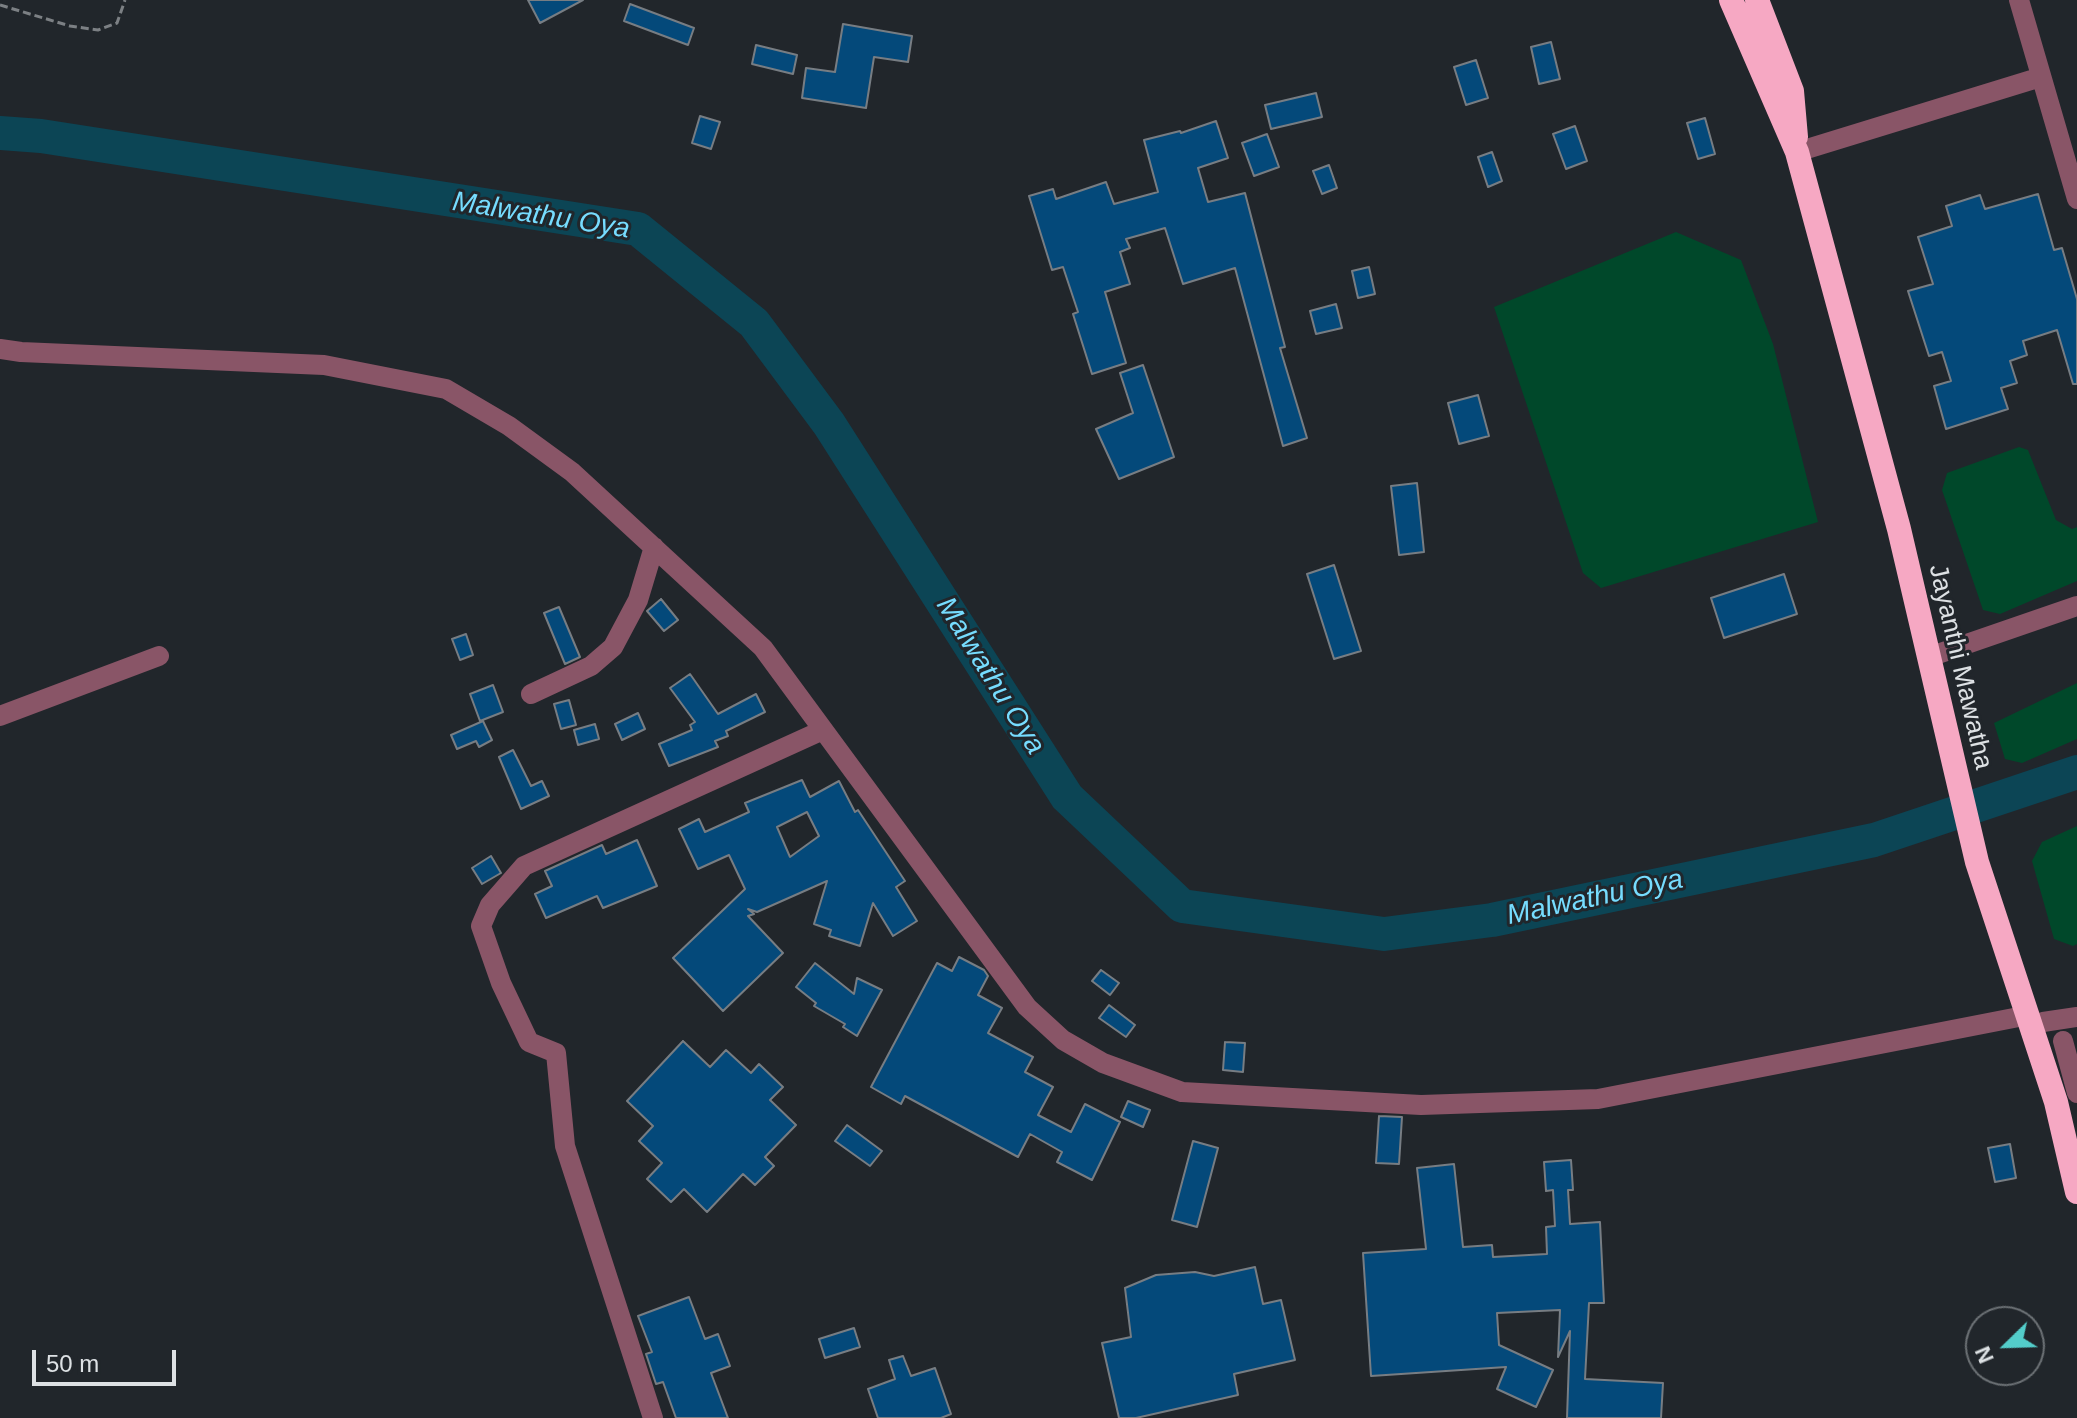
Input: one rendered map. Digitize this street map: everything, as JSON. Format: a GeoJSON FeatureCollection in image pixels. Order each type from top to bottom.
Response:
{"type":"FeatureCollection","features":[{"type":"Feature","properties":{"kind":"highway","name":"Jayanthi Mawatha"},"geometry":{"type":"LineString","coordinates":[[1731,0],[1797,152],[1899,529],[1977,862],[2000,932],[2036,1019],[2039,1047],[2070,1098],[2077,1192]]}},
{"type":"Feature","properties":{"kind":"highway","name":"Jayanthi Mawatha"},"geometry":{"type":"LineString","coordinates":[[1757,0],[1792,91],[1797,152]]}},
{"type":"Feature","properties":{"kind":"street"},"geometry":{"type":"LineString","coordinates":[[2019,0],[2041,77],[2068,133],[2077,199]]}},
{"type":"Feature","properties":{"kind":"street"},"geometry":{"type":"LineString","coordinates":[[1797,152],[2041,77]]}},
{"type":"Feature","properties":{"kind":"street"},"geometry":{"type":"LineString","coordinates":[[0,349],[324,365],[446,389],[509,426],[572,472],[763,648],[1027,1007],[1063,1040],[1103,1063],[1182,1092],[1421,1105],[1598,1099],[2036,1019],[2077,1017]]}},
{"type":"Feature","properties":{"kind":"street"},"geometry":{"type":"LineString","coordinates":[[531,694],[591,666],[613,647],[638,600],[654,547]]}},
{"type":"Feature","properties":{"kind":"street"},"geometry":{"type":"LineString","coordinates":[[1932,667],[2077,606]]}},
{"type":"Feature","properties":{"kind":"street"},"geometry":{"type":"LineString","coordinates":[[0,716],[159,656]]}},
{"type":"Feature","properties":{"kind":"street"},"geometry":{"type":"LineString","coordinates":[[653,1418],[565,1146],[556,1053],[529,1042],[501,983],[481,926],[490,905],[524,866],[823,730]]}},
{"type":"Feature","properties":{"kind":"street"},"geometry":{"type":"LineString","coordinates":[[2039,1047],[2070,1040],[2070,1098]]}},
{"type":"Feature","properties":{"kind":"path"},"geometry":{"type":"LineString","coordinates":[[0,5],[70,26],[98,30],[117,23],[125,0]]}},
{"type":"Feature","properties":{"kind":"green space"},"geometry":{"type":"Polygon","coordinates":[[[1676,232],[1741,260],[1773,344],[1818,522],[1601,588],[1583,573],[1494,307],[1676,232]]]}},
{"type":"Feature","properties":{"kind":"green space"},"geometry":{"type":"Polygon","coordinates":[[[2019,447],[2028,450],[2056,520],[2072,529],[2077,527],[2077,581],[2000,614],[1983,610],[1942,490],[1947,473],[2019,447]]]}},
{"type":"Feature","properties":{"kind":"green space"},"geometry":{"type":"Polygon","coordinates":[[[2077,683],[2077,739],[2022,763],[2005,759],[1994,723],[2077,683]]]}},
{"type":"Feature","properties":{"kind":"green space"},"geometry":{"type":"Polygon","coordinates":[[[2077,826],[2077,944],[2073,946],[2054,939],[2032,861],[2042,842],[2077,826]]]}},
{"type":"Feature","properties":{"kind":"building"},"geometry":{"type":"Polygon","coordinates":[[[528,0],[583,0],[540,23],[528,0]]]}},
{"type":"Feature","properties":{"kind":"building"},"geometry":{"type":"Polygon","coordinates":[[[630,4],[694,28],[688,45],[624,21],[630,4]]]}},
{"type":"Feature","properties":{"kind":"building"},"geometry":{"type":"Polygon","coordinates":[[[843,24],[912,36],[908,62],[874,57],[866,108],[802,98],[806,68],[835,72],[843,24]]]}},
{"type":"Feature","properties":{"kind":"building"},"geometry":{"type":"Polygon","coordinates":[[[1551,42],[1560,79],[1539,84],[1531,47],[1551,42]]]}},
{"type":"Feature","properties":{"kind":"building"},"geometry":{"type":"Polygon","coordinates":[[[756,45],[797,55],[793,74],[752,64],[756,45]]]}},
{"type":"Feature","properties":{"kind":"building"},"geometry":{"type":"Polygon","coordinates":[[[1476,60],[1488,98],[1466,105],[1454,67],[1476,60]]]}},
{"type":"Feature","properties":{"kind":"building"},"geometry":{"type":"Polygon","coordinates":[[[1316,93],[1322,117],[1271,129],[1265,105],[1316,93]]]}},
{"type":"Feature","properties":{"kind":"building"},"geometry":{"type":"Polygon","coordinates":[[[700,116],[720,122],[711,149],[692,143],[700,116]]]}},
{"type":"Feature","properties":{"kind":"building"},"geometry":{"type":"Polygon","coordinates":[[[1705,118],[1715,154],[1698,159],[1687,123],[1705,118]]]}},
{"type":"Feature","properties":{"kind":"building"},"geometry":{"type":"Polygon","coordinates":[[[1216,121],[1228,158],[1198,168],[1208,202],[1245,193],[1285,347],[1280,348],[1307,438],[1283,446],[1235,268],[1183,284],[1165,228],[1126,239],[1130,248],[1120,252],[1130,284],[1105,292],[1126,363],[1092,374],[1073,314],[1078,312],[1063,267],[1052,270],[1029,196],[1053,189],[1056,199],[1106,182],[1114,204],[1158,192],[1144,140],[1181,133],[1216,121]]]}},
{"type":"Feature","properties":{"kind":"building"},"geometry":{"type":"Polygon","coordinates":[[[1575,126],[1587,161],[1566,169],[1553,134],[1575,126]]]}},
{"type":"Feature","properties":{"kind":"building"},"geometry":{"type":"Polygon","coordinates":[[[1267,134],[1279,167],[1254,176],[1242,143],[1267,134]]]}},
{"type":"Feature","properties":{"kind":"building"},"geometry":{"type":"Polygon","coordinates":[[[1492,152],[1502,181],[1488,187],[1478,157],[1492,152]]]}},
{"type":"Feature","properties":{"kind":"building"},"geometry":{"type":"Polygon","coordinates":[[[1329,165],[1337,188],[1322,194],[1313,171],[1329,165]]]}},
{"type":"Feature","properties":{"kind":"building"},"geometry":{"type":"Polygon","coordinates":[[[2038,194],[2054,250],[2062,248],[2077,299],[2077,384],[2073,384],[2057,330],[2023,341],[2027,355],[2010,361],[2017,383],[2001,388],[2008,409],[1946,429],[1934,386],[1951,381],[1942,352],[1929,356],[1908,291],[1933,284],[1918,237],[1952,226],[1946,206],[1980,195],[1985,209],[2038,194]]]}},
{"type":"Feature","properties":{"kind":"building"},"geometry":{"type":"Polygon","coordinates":[[[1369,267],[1375,294],[1358,298],[1352,271],[1369,267]]]}},
{"type":"Feature","properties":{"kind":"building"},"geometry":{"type":"Polygon","coordinates":[[[1336,304],[1342,328],[1316,334],[1310,311],[1336,304]]]}},
{"type":"Feature","properties":{"kind":"building"},"geometry":{"type":"Polygon","coordinates":[[[1143,365],[1174,457],[1119,479],[1096,429],[1133,413],[1120,373],[1143,365]]]}},
{"type":"Feature","properties":{"kind":"building"},"geometry":{"type":"Polygon","coordinates":[[[1478,395],[1489,436],[1459,444],[1448,403],[1478,395]]]}},
{"type":"Feature","properties":{"kind":"building"},"geometry":{"type":"Polygon","coordinates":[[[1417,483],[1424,552],[1399,555],[1391,486],[1417,483]]]}},
{"type":"Feature","properties":{"kind":"building"},"geometry":{"type":"Polygon","coordinates":[[[1334,565],[1361,651],[1334,659],[1307,574],[1334,565]]]}},
{"type":"Feature","properties":{"kind":"building"},"geometry":{"type":"Polygon","coordinates":[[[1784,574],[1797,614],[1724,638],[1711,598],[1784,574]]]}},
{"type":"Feature","properties":{"kind":"building"},"geometry":{"type":"Polygon","coordinates":[[[661,599],[678,620],[664,631],[647,611],[661,599]]]}},
{"type":"Feature","properties":{"kind":"building"},"geometry":{"type":"Polygon","coordinates":[[[559,607],[580,657],[565,664],[544,613],[559,607]]]}},
{"type":"Feature","properties":{"kind":"building"},"geometry":{"type":"Polygon","coordinates":[[[466,634],[473,655],[460,660],[452,639],[466,634]]]}},
{"type":"Feature","properties":{"kind":"building"},"geometry":{"type":"Polygon","coordinates":[[[690,674],[718,714],[756,694],[765,712],[726,731],[728,736],[715,741],[718,747],[669,766],[659,744],[692,730],[690,725],[695,722],[670,688],[690,674]]]}},
{"type":"Feature","properties":{"kind":"building"},"geometry":{"type":"Polygon","coordinates":[[[493,685],[503,712],[480,721],[470,694],[493,685]]]}},
{"type":"Feature","properties":{"kind":"building"},"geometry":{"type":"Polygon","coordinates":[[[569,700],[576,725],[561,729],[554,704],[569,700]]]}},
{"type":"Feature","properties":{"kind":"building"},"geometry":{"type":"Polygon","coordinates":[[[638,713],[645,729],[622,740],[615,724],[638,713]]]}},
{"type":"Feature","properties":{"kind":"building"},"geometry":{"type":"Polygon","coordinates":[[[483,721],[492,740],[479,747],[476,741],[457,749],[451,735],[483,721]]]}},
{"type":"Feature","properties":{"kind":"building"},"geometry":{"type":"Polygon","coordinates":[[[595,724],[599,739],[578,745],[574,730],[595,724]]]}},
{"type":"Feature","properties":{"kind":"building"},"geometry":{"type":"Polygon","coordinates":[[[513,750],[531,786],[542,781],[549,796],[521,809],[499,757],[513,750]]]}},
{"type":"Feature","properties":{"kind":"building"},"geometry":{"type":"Polygon","coordinates":[[[802,780],[810,797],[839,781],[855,812],[858,810],[905,881],[896,887],[917,921],[893,936],[873,903],[860,946],[829,936],[831,930],[814,924],[827,881],[757,912],[748,909],[754,914],[748,916],[783,953],[723,1011],[673,958],[745,889],[729,855],[698,869],[679,829],[699,819],[705,832],[749,812],[745,803],[802,780]],[[807,812],[777,827],[790,857],[819,836],[807,812]]]}},
{"type":"Feature","properties":{"kind":"building"},"geometry":{"type":"Polygon","coordinates":[[[637,840],[657,886],[603,908],[597,896],[546,918],[535,894],[552,886],[545,871],[602,845],[606,854],[637,840]]]}},
{"type":"Feature","properties":{"kind":"building"},"geometry":{"type":"Polygon","coordinates":[[[491,856],[501,873],[482,884],[472,868],[491,856]]]}},
{"type":"Feature","properties":{"kind":"building"},"geometry":{"type":"Polygon","coordinates":[[[959,957],[984,970],[988,976],[978,995],[1002,1008],[988,1033],[1033,1057],[1025,1072],[1053,1087],[1038,1115],[1071,1132],[1085,1104],[1120,1122],[1092,1180],[1057,1162],[1062,1152],[1030,1134],[1018,1157],[905,1096],[901,1104],[871,1087],[937,963],[952,971],[959,957]]]}},
{"type":"Feature","properties":{"kind":"building"},"geometry":{"type":"Polygon","coordinates":[[[815,963],[854,994],[857,978],[882,990],[857,1036],[843,1027],[845,1024],[814,1006],[816,1003],[796,987],[815,963]]]}},
{"type":"Feature","properties":{"kind":"building"},"geometry":{"type":"Polygon","coordinates":[[[1101,970],[1119,983],[1110,995],[1092,981],[1101,970]]]}},
{"type":"Feature","properties":{"kind":"building"},"geometry":{"type":"Polygon","coordinates":[[[1109,1005],[1135,1025],[1126,1037],[1099,1018],[1109,1005]]]}},
{"type":"Feature","properties":{"kind":"building"},"geometry":{"type":"Polygon","coordinates":[[[683,1041],[710,1067],[726,1050],[751,1073],[759,1064],[783,1087],[770,1100],[796,1125],[765,1157],[774,1166],[755,1185],[743,1174],[707,1212],[684,1189],[671,1202],[647,1179],[662,1163],[639,1141],[653,1126],[627,1101],[683,1041]]]}},
{"type":"Feature","properties":{"kind":"building"},"geometry":{"type":"Polygon","coordinates":[[[1225,1042],[1245,1043],[1243,1072],[1223,1070],[1225,1042]]]}},
{"type":"Feature","properties":{"kind":"building"},"geometry":{"type":"Polygon","coordinates":[[[1128,1101],[1150,1110],[1143,1127],[1121,1117],[1128,1101]]]}},
{"type":"Feature","properties":{"kind":"building"},"geometry":{"type":"Polygon","coordinates":[[[1379,1116],[1402,1117],[1399,1164],[1376,1163],[1379,1116]]]}},
{"type":"Feature","properties":{"kind":"building"},"geometry":{"type":"Polygon","coordinates":[[[847,1125],[882,1151],[870,1166],[835,1141],[847,1125]]]}},
{"type":"Feature","properties":{"kind":"building"},"geometry":{"type":"Polygon","coordinates":[[[1193,1141],[1218,1148],[1197,1227],[1172,1220],[1193,1141]]]}},
{"type":"Feature","properties":{"kind":"building"},"geometry":{"type":"Polygon","coordinates":[[[2010,1144],[2016,1178],[1995,1182],[1988,1148],[2010,1144]]]}},
{"type":"Feature","properties":{"kind":"building"},"geometry":{"type":"Polygon","coordinates":[[[1571,1160],[1573,1190],[1568,1190],[1570,1224],[1600,1222],[1604,1303],[1589,1303],[1585,1379],[1663,1383],[1661,1418],[1567,1418],[1570,1331],[1558,1357],[1560,1310],[1497,1313],[1499,1345],[1553,1370],[1536,1407],[1497,1389],[1506,1367],[1371,1376],[1363,1253],[1426,1249],[1417,1168],[1454,1164],[1463,1247],[1492,1245],[1493,1257],[1547,1254],[1546,1227],[1555,1226],[1553,1190],[1546,1191],[1544,1162],[1571,1160]]]}},
{"type":"Feature","properties":{"kind":"building"},"geometry":{"type":"Polygon","coordinates":[[[1255,1267],[1263,1304],[1281,1300],[1295,1360],[1234,1374],[1238,1395],[1136,1418],[1119,1418],[1102,1343],[1131,1337],[1125,1288],[1156,1275],[1195,1272],[1214,1276],[1255,1267]]]}},
{"type":"Feature","properties":{"kind":"building"},"geometry":{"type":"Polygon","coordinates":[[[689,1297],[705,1339],[718,1334],[730,1366],[711,1373],[728,1418],[676,1418],[663,1382],[656,1384],[646,1354],[652,1352],[638,1316],[689,1297]]]}},
{"type":"Feature","properties":{"kind":"building"},"geometry":{"type":"Polygon","coordinates":[[[854,1328],[860,1347],[825,1358],[819,1339],[854,1328]]]}},
{"type":"Feature","properties":{"kind":"building"},"geometry":{"type":"Polygon","coordinates":[[[903,1356],[911,1376],[935,1368],[951,1414],[941,1418],[878,1418],[868,1389],[895,1379],[889,1360],[903,1356]]]}},
{"type":"Feature","properties":{"kind":"waterway","name":"Malwathu Oya"},"geometry":{"type":"LineString","coordinates":[[0,133],[41,136],[638,229],[754,323],[829,424],[1067,797],[1182,906],[1384,934],[1492,920],[1874,840],[2077,772]]}}]}
